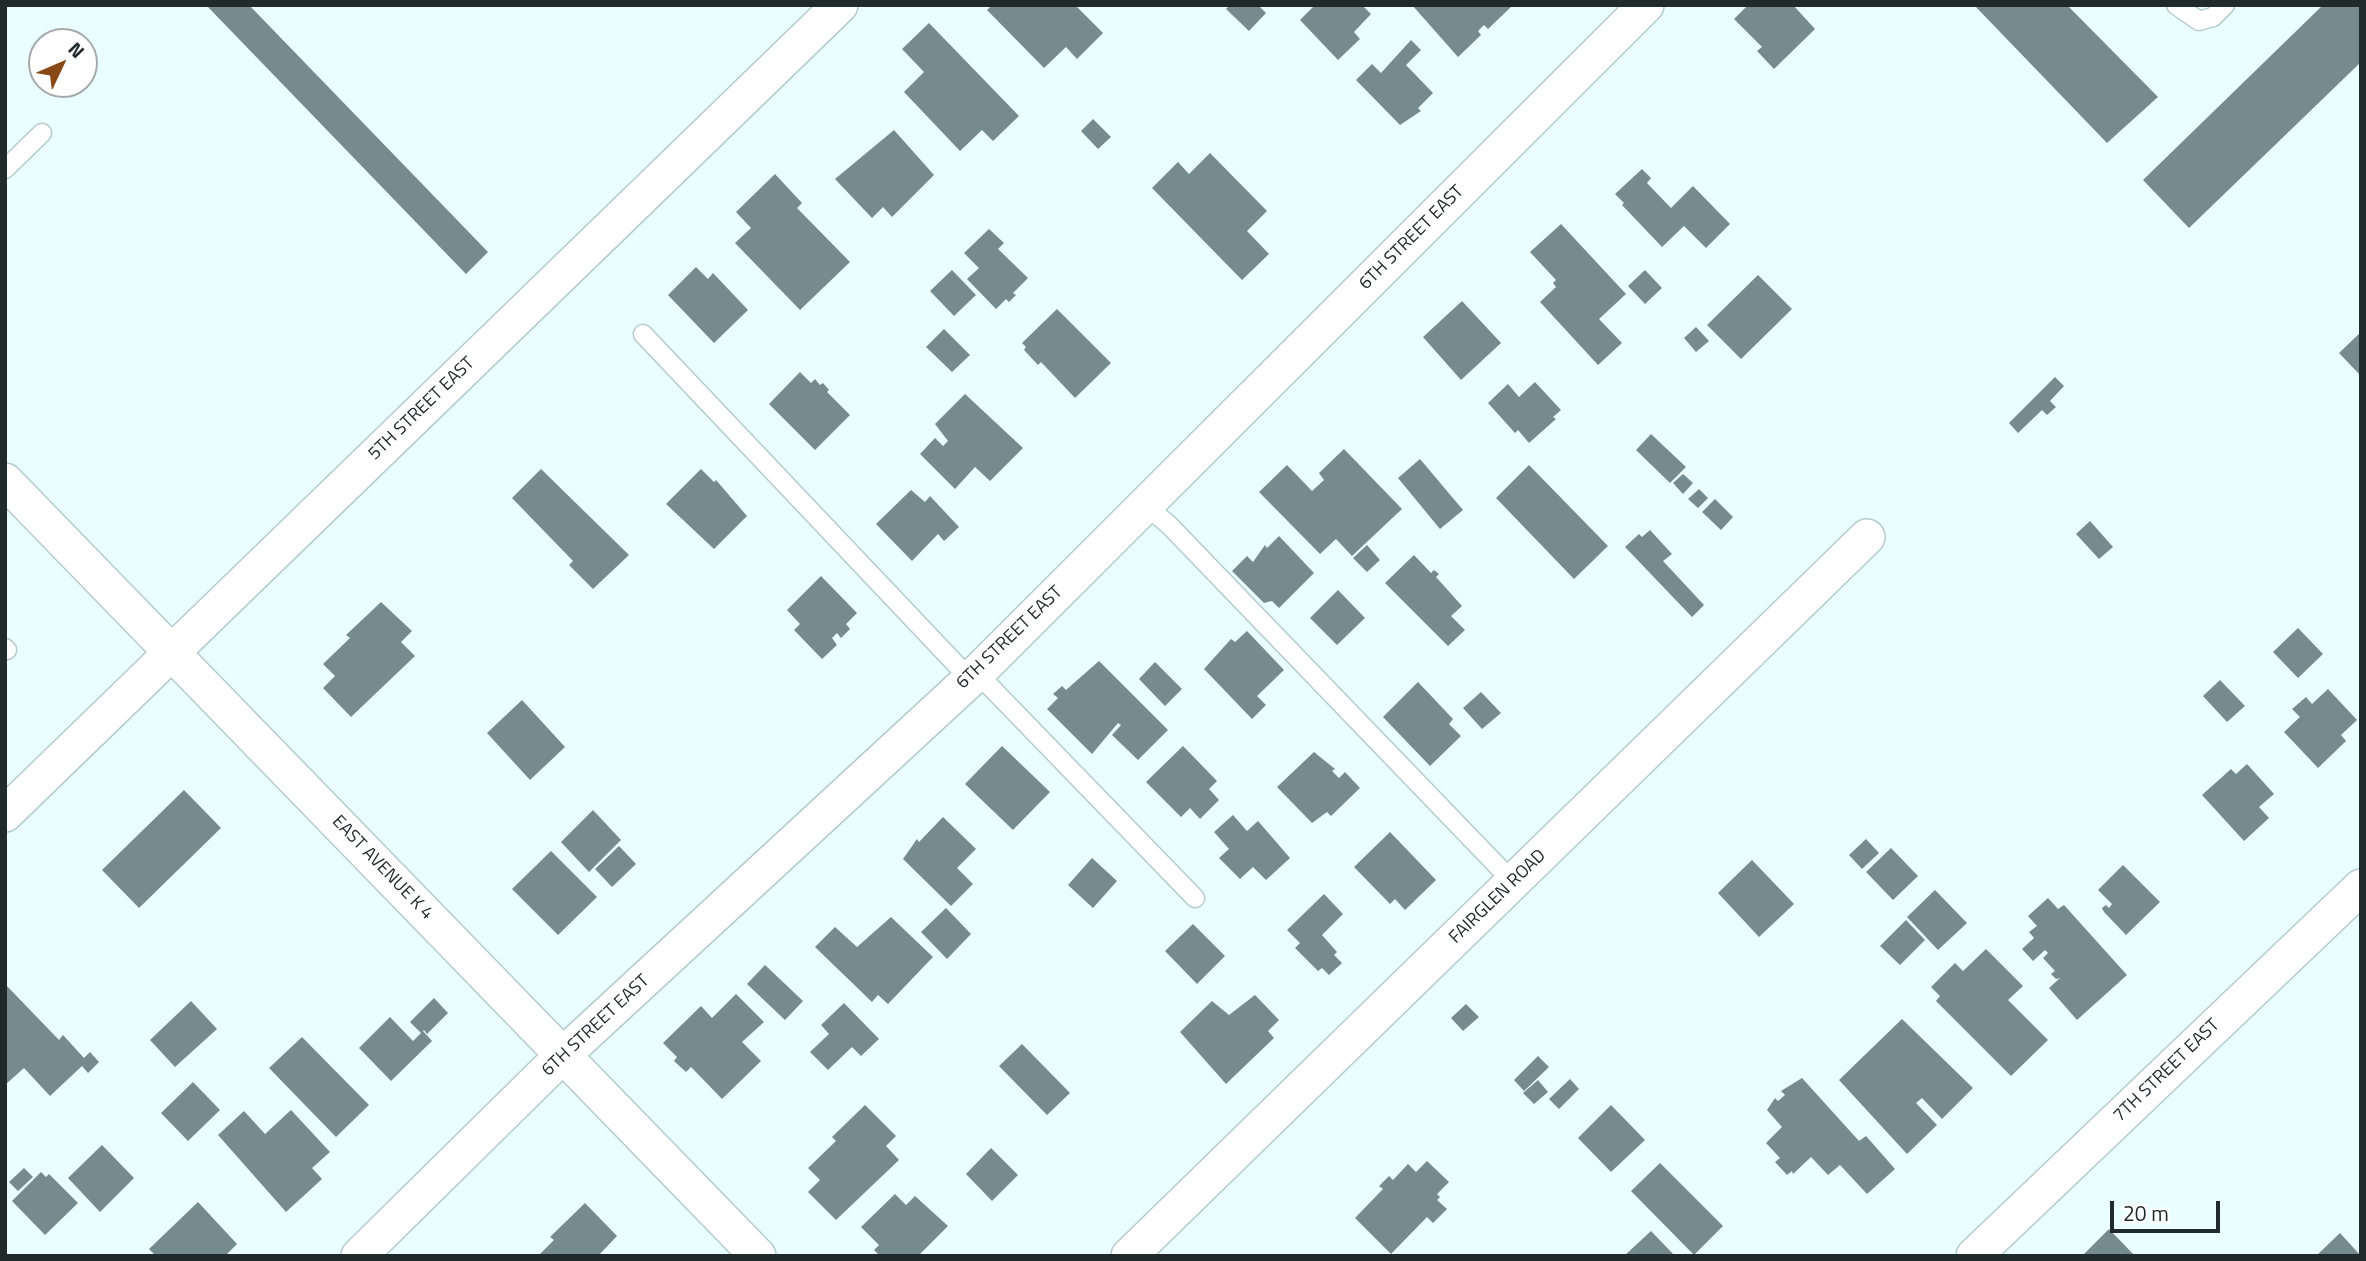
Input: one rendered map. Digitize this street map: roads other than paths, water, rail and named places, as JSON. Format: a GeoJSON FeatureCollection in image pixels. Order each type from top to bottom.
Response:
{"type":"FeatureCollection","features":[{"type":"Feature","properties":{"kind":"street","name":"5TH STREET EAST"},"geometry":{"type":"LineString","coordinates":[[5,814],[840,5]]}},
{"type":"Feature","properties":{"kind":"street","name":"6TH STREET EAST"},"geometry":{"type":"LineString","coordinates":[[359,1256],[564,1055],[974,676],[1646,5]]}},
{"type":"Feature","properties":{"kind":"street","name":"EAST AVENUE K 4"},"geometry":{"type":"LineString","coordinates":[[5,481],[758,1256]]}},
{"type":"Feature","properties":{"kind":"street","name":"FAIRGLEN ROAD"},"geometry":{"type":"LineString","coordinates":[[1129,1256],[1867,537]]}},
{"type":"Feature","properties":{"kind":"street","name":"7TH STREET EAST"},"geometry":{"type":"LineString","coordinates":[[1974,1256],[2361,887]]}},
{"type":"Feature","properties":{"kind":"lane"},"geometry":{"type":"LineString","coordinates":[[2176,5],[2199,21],[2213,17],[2225,5]]}},
{"type":"Feature","properties":{"kind":"lane"},"geometry":{"type":"LineString","coordinates":[[5,169],[42,133]]}},
{"type":"Feature","properties":{"kind":"lane"},"geometry":{"type":"LineString","coordinates":[[643,334],[974,676],[1195,898]]}},
{"type":"Feature","properties":{"kind":"lane"},"geometry":{"type":"LineString","coordinates":[[1145,505],[1169,525],[1513,882]]}}]}
